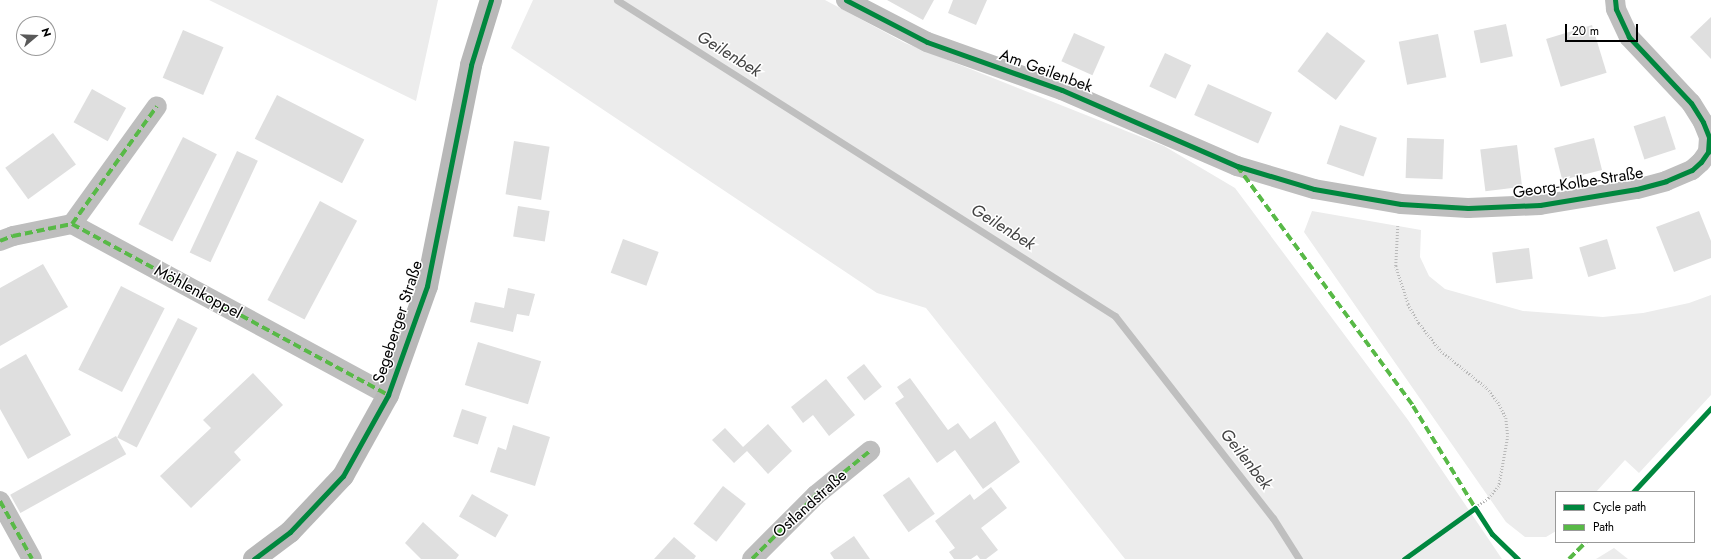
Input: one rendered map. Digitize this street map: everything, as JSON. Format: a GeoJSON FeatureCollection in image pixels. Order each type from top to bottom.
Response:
{"type":"FeatureCollection","features":[{"type":"Feature","properties":{"kind":"main road","name":"Segeberger Straße"},"geometry":{"type":"LineString","coordinates":[[254,559],[290,532],[342,476],[388,395],[427,286],[471,65],[491,0]]}},
{"type":"Feature","properties":{"kind":"street","name":"Am Geilenbek"},"geometry":{"type":"LineString","coordinates":[[846,0],[927,42],[1062,90],[1237,166]]}},
{"type":"Feature","properties":{"kind":"street","name":"Georg-Kolbe-Straße"},"geometry":{"type":"LineString","coordinates":[[1237,166],[1314,189],[1401,204],[1468,208],[1540,205],[1666,181],[1692,170],[1701,162],[1708,152],[1709,138],[1703,122],[1691,103],[1630,36],[1616,9],[1615,0]]}},
{"type":"Feature","properties":{"kind":"street"},"geometry":{"type":"LineString","coordinates":[[0,241],[13,236],[72,224],[157,106]]}},
{"type":"Feature","properties":{"kind":"street","name":"Möhlenkoppel"},"geometry":{"type":"LineString","coordinates":[[72,224],[388,395]]}},
{"type":"Feature","properties":{"kind":"street","name":"Ostlandstraße"},"geometry":{"type":"LineString","coordinates":[[752,559],[816,495],[870,451]]}},
{"type":"Feature","properties":{"kind":"street"},"geometry":{"type":"LineString","coordinates":[[0,501],[32,559]]}},
{"type":"Feature","properties":{"kind":"path"},"geometry":{"type":"LineString","coordinates":[[1401,204],[1396,266],[1408,304],[1419,324],[1441,351],[1487,388],[1498,402],[1506,418],[1508,436],[1498,486],[1489,498],[1475,508]]}},
{"type":"Feature","properties":{"kind":"shaded area"},"geometry":{"type":"Polygon","coordinates":[[[209,0],[438,0],[416,101],[209,0]]]}},
{"type":"Feature","properties":{"kind":"shaded area"},"geometry":{"type":"Polygon","coordinates":[[[533,0],[825,0],[905,43],[1164,146],[1235,188],[1408,420],[1502,559],[1125,559],[926,308],[877,293],[511,48],[533,0]]]}},
{"type":"Feature","properties":{"kind":"shaded area"},"geometry":{"type":"Polygon","coordinates":[[[1312,211],[1421,230],[1420,257],[1429,276],[1445,289],[1523,311],[1603,317],[1643,313],[1689,303],[1711,295],[1711,395],[1639,473],[1625,460],[1597,491],[1555,491],[1555,532],[1546,537],[1525,537],[1506,522],[1304,232],[1312,211]]]}},
{"type":"Feature","properties":{"kind":"shaded area"},"geometry":{"type":"Polygon","coordinates":[[[1614,548],[1628,559],[1596,559],[1614,548]]]}},
{"type":"Feature","properties":{"kind":"building"},"geometry":{"type":"Polygon","coordinates":[[[887,0],[934,0],[923,20],[887,0]]]}},
{"type":"Feature","properties":{"kind":"building"},"geometry":{"type":"Polygon","coordinates":[[[953,0],[987,0],[976,25],[948,13],[953,0]]]}},
{"type":"Feature","properties":{"kind":"building"},"geometry":{"type":"Polygon","coordinates":[[[1711,17],[1711,59],[1690,37],[1711,17]]]}},
{"type":"Feature","properties":{"kind":"building"},"geometry":{"type":"Polygon","coordinates":[[[1506,24],[1513,56],[1481,63],[1474,31],[1506,24]]]}},
{"type":"Feature","properties":{"kind":"building"},"geometry":{"type":"Polygon","coordinates":[[[1592,25],[1607,73],[1561,87],[1546,39],[1592,25]]]}},
{"type":"Feature","properties":{"kind":"building"},"geometry":{"type":"Polygon","coordinates":[[[183,30],[224,47],[203,95],[163,78],[183,30]]]}},
{"type":"Feature","properties":{"kind":"building"},"geometry":{"type":"Polygon","coordinates":[[[1327,32],[1365,61],[1336,100],[1298,71],[1327,32]]]}},
{"type":"Feature","properties":{"kind":"building"},"geometry":{"type":"Polygon","coordinates":[[[1074,33],[1105,47],[1092,75],[1061,61],[1074,33]]]}},
{"type":"Feature","properties":{"kind":"building"},"geometry":{"type":"Polygon","coordinates":[[[1438,34],[1446,77],[1407,85],[1399,42],[1438,34]]]}},
{"type":"Feature","properties":{"kind":"building"},"geometry":{"type":"Polygon","coordinates":[[[1165,53],[1191,65],[1176,99],[1149,87],[1165,53]]]}},
{"type":"Feature","properties":{"kind":"building"},"geometry":{"type":"Polygon","coordinates":[[[1208,84],[1272,112],[1258,144],[1194,115],[1208,84]]]}},
{"type":"Feature","properties":{"kind":"building"},"geometry":{"type":"Polygon","coordinates":[[[92,89],[126,108],[108,141],[74,122],[92,89]]]}},
{"type":"Feature","properties":{"kind":"building"},"geometry":{"type":"Polygon","coordinates":[[[277,95],[364,139],[342,183],[255,139],[277,95]]]}},
{"type":"Feature","properties":{"kind":"building"},"geometry":{"type":"Polygon","coordinates":[[[1665,116],[1676,149],[1644,159],[1634,126],[1665,116]]]}},
{"type":"Feature","properties":{"kind":"building"},"geometry":{"type":"Polygon","coordinates":[[[1340,125],[1377,138],[1364,176],[1327,164],[1340,125]]]}},
{"type":"Feature","properties":{"kind":"building"},"geometry":{"type":"Polygon","coordinates":[[[53,133],[76,165],[28,199],[5,168],[53,133]]]}},
{"type":"Feature","properties":{"kind":"building"},"geometry":{"type":"Polygon","coordinates":[[[183,137],[217,154],[172,242],[139,224],[183,137]]]}},
{"type":"Feature","properties":{"kind":"building"},"geometry":{"type":"Polygon","coordinates":[[[1407,138],[1444,139],[1443,179],[1406,178],[1407,138]]]}},
{"type":"Feature","properties":{"kind":"building"},"geometry":{"type":"Polygon","coordinates":[[[1594,138],[1602,170],[1562,180],[1554,148],[1594,138]]]}},
{"type":"Feature","properties":{"kind":"building"},"geometry":{"type":"Polygon","coordinates":[[[514,141],[550,147],[541,200],[506,194],[514,141]]]}},
{"type":"Feature","properties":{"kind":"building"},"geometry":{"type":"Polygon","coordinates":[[[1517,145],[1522,187],[1485,191],[1480,150],[1517,145]]]}},
{"type":"Feature","properties":{"kind":"building"},"geometry":{"type":"Polygon","coordinates":[[[237,151],[258,161],[211,262],[190,253],[237,151]]]}},
{"type":"Feature","properties":{"kind":"building"},"geometry":{"type":"Polygon","coordinates":[[[320,201],[357,221],[305,320],[267,300],[320,201]]]}},
{"type":"Feature","properties":{"kind":"building"},"geometry":{"type":"Polygon","coordinates":[[[518,206],[550,211],[545,242],[513,237],[518,206]]]}},
{"type":"Feature","properties":{"kind":"building"},"geometry":{"type":"Polygon","coordinates":[[[1699,211],[1711,241],[1711,258],[1674,272],[1656,227],[1699,211]]]}},
{"type":"Feature","properties":{"kind":"building"},"geometry":{"type":"Polygon","coordinates":[[[623,239],[659,252],[646,286],[611,273],[623,239]]]}},
{"type":"Feature","properties":{"kind":"building"},"geometry":{"type":"Polygon","coordinates":[[[1607,239],[1616,269],[1588,277],[1579,247],[1607,239]]]}},
{"type":"Feature","properties":{"kind":"building"},"geometry":{"type":"Polygon","coordinates":[[[1529,248],[1533,279],[1496,283],[1492,253],[1529,248]]]}},
{"type":"Feature","properties":{"kind":"building"},"geometry":{"type":"Polygon","coordinates":[[[43,264],[68,307],[0,346],[0,288],[43,264]]]}},
{"type":"Feature","properties":{"kind":"building"},"geometry":{"type":"Polygon","coordinates":[[[121,286],[165,308],[122,392],[78,370],[121,286]]]}},
{"type":"Feature","properties":{"kind":"building"},"geometry":{"type":"Polygon","coordinates":[[[508,288],[535,294],[529,316],[517,314],[513,332],[470,322],[475,302],[504,308],[508,288]]]}},
{"type":"Feature","properties":{"kind":"building"},"geometry":{"type":"Polygon","coordinates":[[[178,318],[198,328],[137,447],[117,437],[178,318]]]}},
{"type":"Feature","properties":{"kind":"building"},"geometry":{"type":"Polygon","coordinates":[[[478,342],[541,361],[528,404],[465,385],[478,342]]]}},
{"type":"Feature","properties":{"kind":"building"},"geometry":{"type":"Polygon","coordinates":[[[26,354],[71,435],[28,459],[0,409],[0,369],[26,354]]]}},
{"type":"Feature","properties":{"kind":"building"},"geometry":{"type":"Polygon","coordinates":[[[864,364],[882,387],[865,400],[847,378],[864,364]]]}},
{"type":"Feature","properties":{"kind":"building"},"geometry":{"type":"Polygon","coordinates":[[[253,373],[283,405],[234,452],[241,460],[191,508],[160,476],[211,428],[203,420],[253,373]]]}},
{"type":"Feature","properties":{"kind":"building"},"geometry":{"type":"Polygon","coordinates":[[[910,378],[948,430],[958,423],[970,439],[995,421],[1020,462],[983,489],[955,450],[937,463],[895,403],[904,397],[897,387],[910,378]]]}},
{"type":"Feature","properties":{"kind":"building"},"geometry":{"type":"Polygon","coordinates":[[[826,379],[855,415],[829,436],[813,415],[803,423],[791,407],[826,379]]]}},
{"type":"Feature","properties":{"kind":"building"},"geometry":{"type":"Polygon","coordinates":[[[462,409],[487,417],[478,445],[453,437],[462,409]]]}},
{"type":"Feature","properties":{"kind":"building"},"geometry":{"type":"Polygon","coordinates":[[[768,424],[792,451],[768,474],[747,451],[734,463],[712,440],[725,428],[743,447],[768,424]]]}},
{"type":"Feature","properties":{"kind":"building"},"geometry":{"type":"Polygon","coordinates":[[[513,425],[550,437],[535,486],[490,472],[498,447],[506,450],[513,425]]]}},
{"type":"Feature","properties":{"kind":"building"},"geometry":{"type":"Polygon","coordinates":[[[116,436],[126,454],[20,513],[10,495],[116,436]]]}},
{"type":"Feature","properties":{"kind":"building"},"geometry":{"type":"Polygon","coordinates":[[[909,477],[935,514],[909,532],[883,495],[909,477]]]}},
{"type":"Feature","properties":{"kind":"building"},"geometry":{"type":"Polygon","coordinates":[[[723,486],[746,504],[716,542],[693,524],[723,486]]]}},
{"type":"Feature","properties":{"kind":"building"},"geometry":{"type":"Polygon","coordinates":[[[991,487],[1007,508],[981,528],[998,550],[986,559],[980,559],[977,555],[971,559],[954,559],[949,552],[955,548],[935,521],[970,494],[974,500],[991,487]]]}},
{"type":"Feature","properties":{"kind":"building"},"geometry":{"type":"Polygon","coordinates":[[[472,494],[508,515],[495,538],[459,517],[472,494]]]}},
{"type":"Feature","properties":{"kind":"building"},"geometry":{"type":"Polygon","coordinates":[[[423,522],[459,555],[456,559],[421,559],[405,543],[423,522]]]}},
{"type":"Feature","properties":{"kind":"building"},"geometry":{"type":"Polygon","coordinates":[[[854,536],[870,559],[834,559],[830,553],[854,536]]]}},
{"type":"Feature","properties":{"kind":"building"},"geometry":{"type":"Polygon","coordinates":[[[674,537],[696,556],[694,559],[654,559],[674,537]]]}},
{"type":"Feature","properties":{"kind":"waterway","name":"Geilenbek"},"geometry":{"type":"LineString","coordinates":[[617,0],[1115,316],[1273,518],[1299,559]]}},
{"type":"Feature","properties":{"kind":"marked path"},"geometry":{"type":"LineString","coordinates":[[72,224],[157,106]]}},
{"type":"Feature","properties":{"kind":"marked path"},"geometry":{"type":"LineString","coordinates":[[1237,166],[1413,406],[1477,511]]}},
{"type":"Feature","properties":{"kind":"marked path"},"geometry":{"type":"LineString","coordinates":[[0,241],[13,236],[72,224],[388,395]]}},
{"type":"Feature","properties":{"kind":"marked path"},"geometry":{"type":"LineString","coordinates":[[752,559],[816,495],[870,451]]}},
{"type":"Feature","properties":{"kind":"marked path"},"geometry":{"type":"LineString","coordinates":[[0,501],[32,559]]}},
{"type":"Feature","properties":{"kind":"marked path"},"geometry":{"type":"LineString","coordinates":[[1569,559],[1585,543]]}},
{"type":"Feature","properties":{"kind":"cycle path"},"geometry":{"type":"LineString","coordinates":[[254,559],[290,532],[343,476],[388,395],[427,286],[471,65],[491,0]]}},
{"type":"Feature","properties":{"kind":"cycle path"},"geometry":{"type":"LineString","coordinates":[[846,0],[927,42],[1062,90],[1237,166],[1314,189],[1401,204],[1468,208],[1540,205],[1637,189],[1666,181],[1692,170],[1701,162],[1708,152],[1709,137],[1703,122],[1691,103],[1629,37],[1616,9],[1615,0]]}},
{"type":"Feature","properties":{"kind":"cycle path"},"geometry":{"type":"LineString","coordinates":[[1634,491],[1711,408]]}},
{"type":"Feature","properties":{"kind":"cycle path"},"geometry":{"type":"LineString","coordinates":[[1404,559],[1475,508],[1492,534],[1518,559]]}}]}
